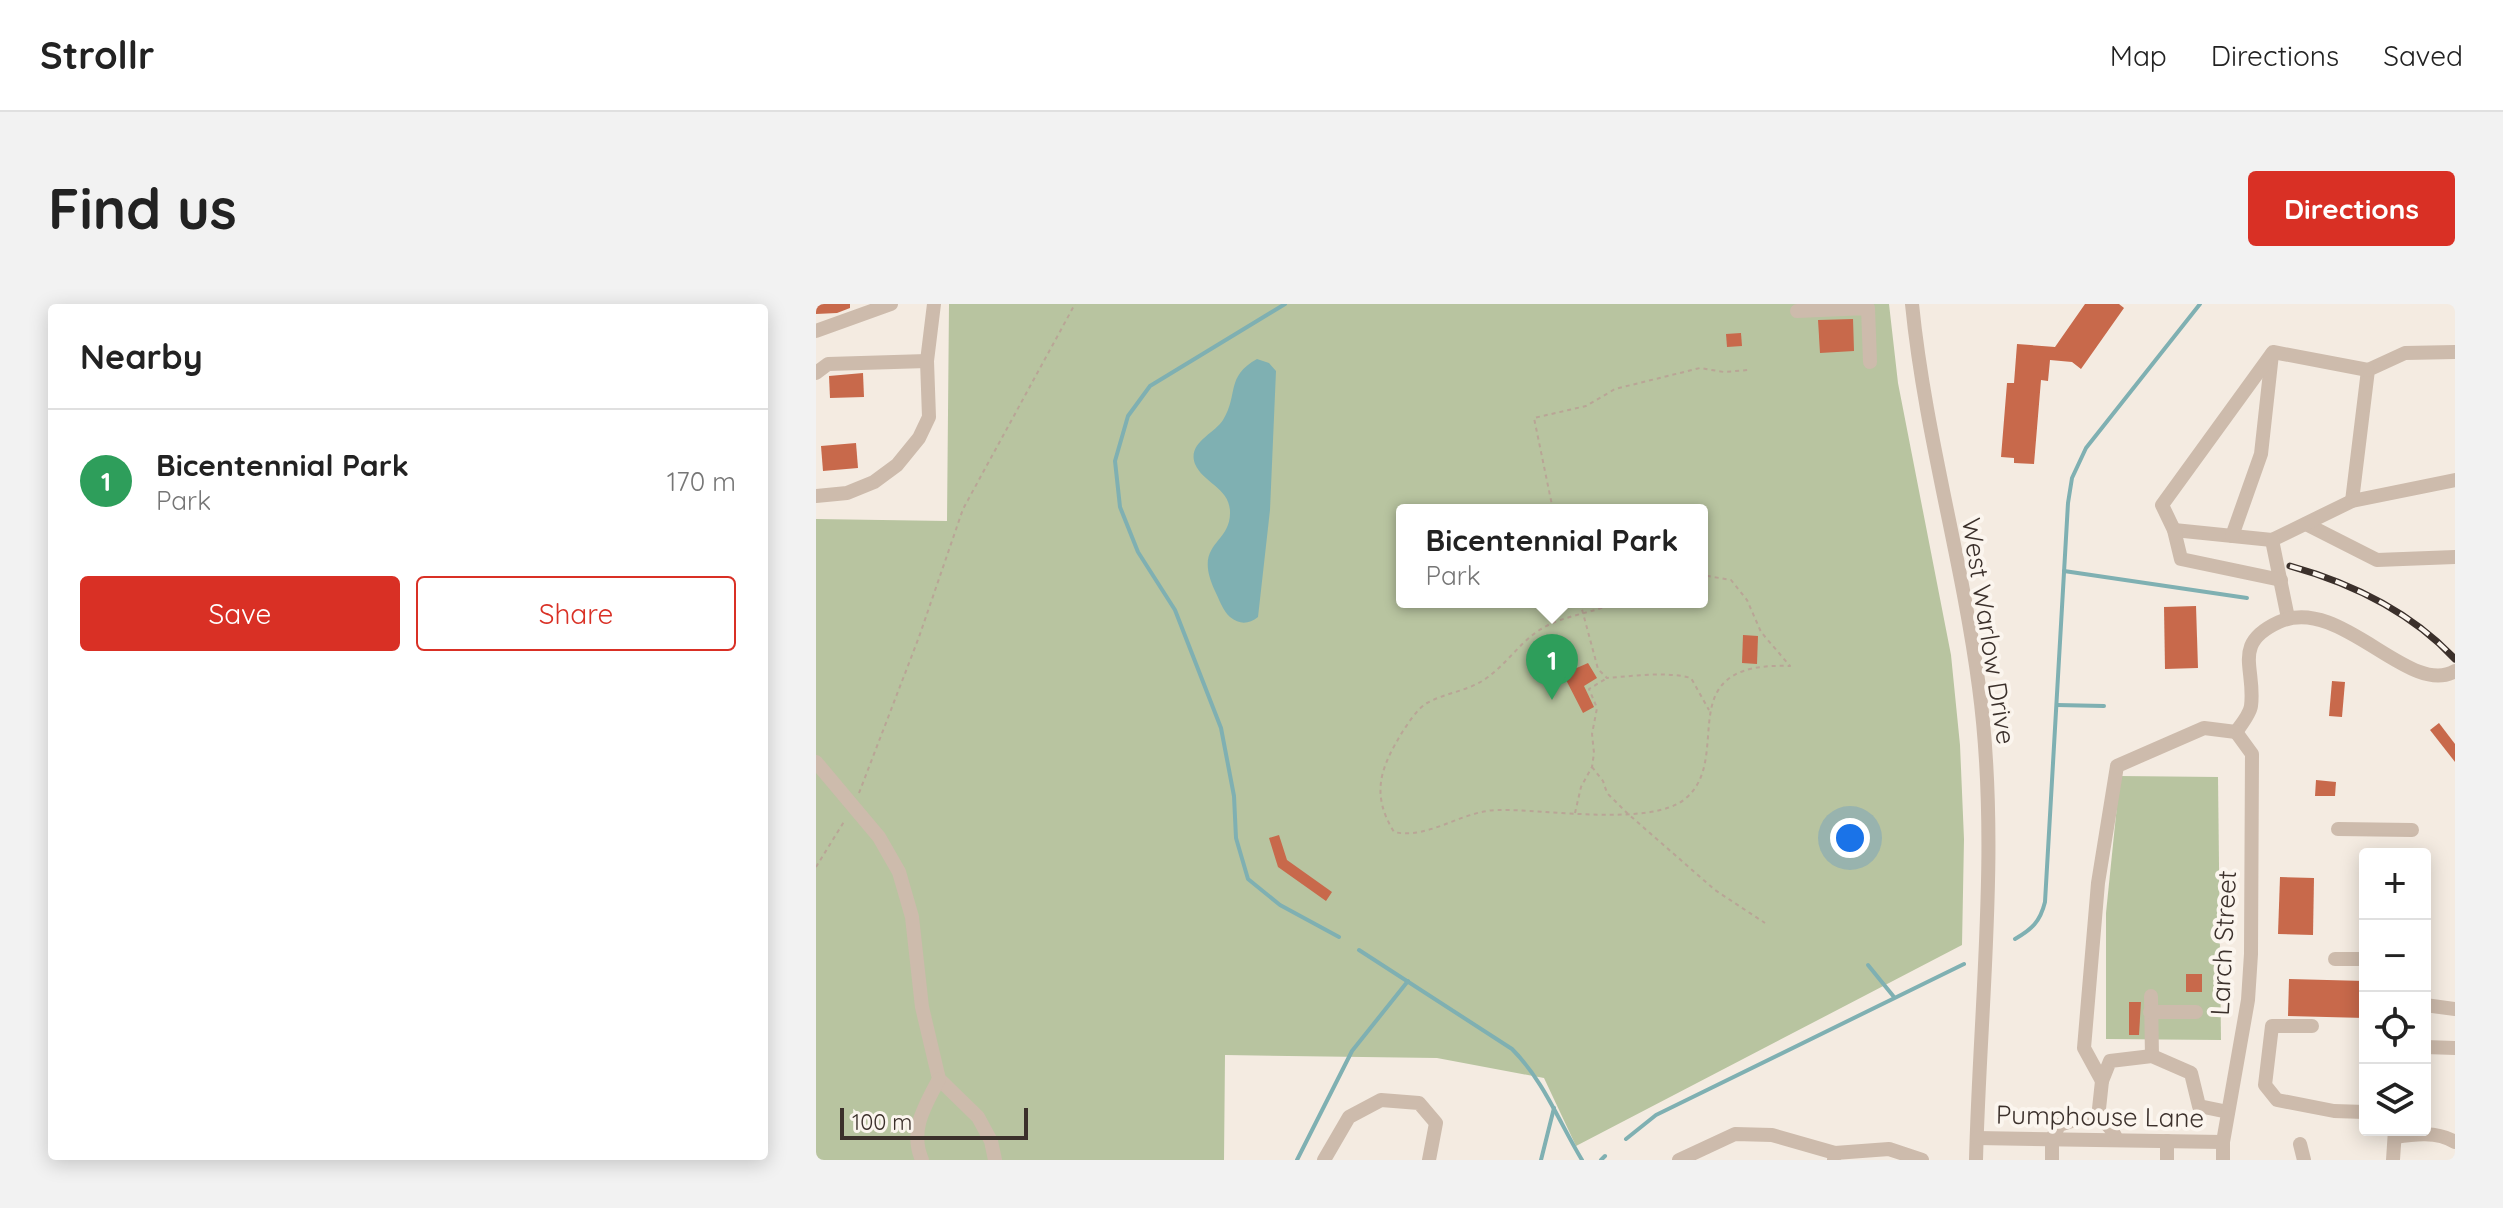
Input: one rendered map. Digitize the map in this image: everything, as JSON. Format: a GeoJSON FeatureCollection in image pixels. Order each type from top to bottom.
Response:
{"type":"FeatureCollection","features":[{"type":"Feature","properties":{"kind":"street"},"geometry":{"type":"LineString","coordinates":[[816,331],[891,304]]}},
{"type":"Feature","properties":{"kind":"street"},"geometry":{"type":"LineString","coordinates":[[816,496],[847,493],[874,482],[897,465],[919,438],[929,417],[927,361],[934,304]]}},
{"type":"Feature","properties":{"kind":"street","name":"West Warlow Drive"},"geometry":{"type":"LineString","coordinates":[[1912,304],[1929,428],[1972,643],[1985,748],[1990,861],[1976,1160]]}},
{"type":"Feature","properties":{"kind":"street"},"geometry":{"type":"LineString","coordinates":[[1797,311],[1868,308],[1870,362]]}},
{"type":"Feature","properties":{"kind":"street"},"geometry":{"type":"LineString","coordinates":[[2273,352],[2368,370],[2405,353],[2455,352]]}},
{"type":"Feature","properties":{"kind":"street"},"geometry":{"type":"LineString","coordinates":[[2273,352],[2162,505],[2174,530],[2181,559],[2281,580]]}},
{"type":"Feature","properties":{"kind":"street"},"geometry":{"type":"LineString","coordinates":[[2232,536],[2261,454],[2273,352]]}},
{"type":"Feature","properties":{"kind":"street"},"geometry":{"type":"LineString","coordinates":[[816,373],[828,364],[927,361]]}},
{"type":"Feature","properties":{"kind":"street"},"geometry":{"type":"LineString","coordinates":[[2352,501],[2368,370]]}},
{"type":"Feature","properties":{"kind":"street"},"geometry":{"type":"LineString","coordinates":[[2174,530],[2272,540],[2352,501],[2455,480]]}},
{"type":"Feature","properties":{"kind":"street"},"geometry":{"type":"LineString","coordinates":[[2306,524],[2377,560],[2455,557]]}},
{"type":"Feature","properties":{"kind":"street"},"geometry":{"type":"LineString","coordinates":[[2272,540],[2288,618]]}},
{"type":"Feature","properties":{"kind":"street"},"geometry":{"type":"LineString","coordinates":[[2102,1081],[2084,1048],[2098,883],[2117,766],[2204,728],[2236,732],[2251,708],[2248,655],[2261,630],[2288,618],[2321,620],[2363,638],[2416,673],[2453,675]]}},
{"type":"Feature","properties":{"kind":"street","name":"Larch Street"},"geometry":{"type":"LineString","coordinates":[[2223,1160],[2223,1142],[2248,1000],[2251,954],[2252,754],[2236,732]]}},
{"type":"Feature","properties":{"kind":"street"},"geometry":{"type":"LineString","coordinates":[[816,762],[879,837],[899,872],[912,917],[922,1007],[939,1079],[978,1117],[991,1141],[995,1160]]}},
{"type":"Feature","properties":{"kind":"street"},"geometry":{"type":"LineString","coordinates":[[2338,829],[2412,830]]}},
{"type":"Feature","properties":{"kind":"street"},"geometry":{"type":"LineString","coordinates":[[2335,959],[2359,959]]}},
{"type":"Feature","properties":{"kind":"street"},"geometry":{"type":"LineString","coordinates":[[2151,996],[2152,1056]]}},
{"type":"Feature","properties":{"kind":"street"},"geometry":{"type":"LineString","coordinates":[[2431,1006],[2455,1009]]}},
{"type":"Feature","properties":{"kind":"street"},"geometry":{"type":"LineString","coordinates":[[2150,1012],[2196,1012]]}},
{"type":"Feature","properties":{"kind":"street"},"geometry":{"type":"LineString","coordinates":[[2312,1026],[2272,1026],[2265,1085],[2277,1100],[2334,1111],[2359,1112]]}},
{"type":"Feature","properties":{"kind":"street"},"geometry":{"type":"LineString","coordinates":[[2431,1047],[2455,1048]]}},
{"type":"Feature","properties":{"kind":"street"},"geometry":{"type":"LineString","coordinates":[[2098,1118],[2102,1081],[2110,1061],[2152,1056],[2191,1073],[2199,1106],[2228,1112]]}},
{"type":"Feature","properties":{"kind":"street"},"geometry":{"type":"LineString","coordinates":[[922,1160],[916,1134],[922,1111],[939,1079]]}},
{"type":"Feature","properties":{"kind":"street"},"geometry":{"type":"LineString","coordinates":[[1324,1160],[1349,1117],[1381,1100],[1419,1103],[1436,1123],[1429,1160]]}},
{"type":"Feature","properties":{"kind":"street"},"geometry":{"type":"LineString","coordinates":[[2052,1160],[2052,1139],[2059,1125],[2080,1118],[2098,1118],[2111,1126],[2117,1140]]}},
{"type":"Feature","properties":{"kind":"street"},"geometry":{"type":"LineString","coordinates":[[1679,1160],[1735,1134],[1772,1135],[1834,1157],[1889,1155],[1922,1160]]}},
{"type":"Feature","properties":{"kind":"street"},"geometry":{"type":"LineString","coordinates":[[2431,1135],[2450,1138],[2455,1142]]}},
{"type":"Feature","properties":{"kind":"street"},"geometry":{"type":"LineString","coordinates":[[2393,1160],[2395,1136]]}},
{"type":"Feature","properties":{"kind":"street","name":"Pumphouse Lane"},"geometry":{"type":"LineString","coordinates":[[1977,1138],[2223,1142]]}},
{"type":"Feature","properties":{"kind":"street"},"geometry":{"type":"LineString","coordinates":[[2167,1141],[2167,1160]]}},
{"type":"Feature","properties":{"kind":"street"},"geometry":{"type":"LineString","coordinates":[[2300,1144],[2304,1160]]}},
{"type":"Feature","properties":{"kind":"path"},"geometry":{"type":"LineString","coordinates":[[816,867],[854,805],[919,637],[963,509],[1075,304]]}},
{"type":"Feature","properties":{"kind":"path"},"geometry":{"type":"LineString","coordinates":[[1552,504],[1534,418],[1586,406],[1615,389],[1700,368],[1724,372],[1748,370]]}},
{"type":"Feature","properties":{"kind":"path"},"geometry":{"type":"LineString","coordinates":[[1600,608],[1557,621],[1537,631],[1488,677],[1460,693],[1425,704],[1409,722],[1386,758],[1380,781],[1380,801],[1394,832],[1409,835],[1474,812],[1497,809],[1574,814],[1627,813],[1669,808],[1687,797],[1701,777],[1711,711],[1722,685],[1736,675],[1762,665],[1790,666],[1761,632],[1747,600],[1731,580],[1708,576]]}},
{"type":"Feature","properties":{"kind":"path"},"geometry":{"type":"LineString","coordinates":[[1582,608],[1598,669],[1607,678]]}},
{"type":"Feature","properties":{"kind":"path"},"geometry":{"type":"LineString","coordinates":[[1574,814],[1581,787],[1592,767],[1594,753],[1592,734],[1597,708],[1589,689],[1607,678],[1655,675],[1691,678],[1711,711]]}},
{"type":"Feature","properties":{"kind":"path"},"geometry":{"type":"LineString","coordinates":[[1592,767],[1603,781],[1607,793],[1627,813],[1715,890],[1765,923]]}},
{"type":"Feature","properties":{"kind":"green space"},"geometry":{"type":"Polygon","coordinates":[[[949,304],[1889,304],[1898,383],[1951,655],[1960,745],[1964,839],[1962,945],[1576,1146],[1544,1078],[1437,1058],[1225,1055],[1224,1160],[816,1160],[816,519],[947,521],[949,304]]]}},
{"type":"Feature","properties":{"kind":"green space"},"geometry":{"type":"Polygon","coordinates":[[[2120,776],[2218,777],[2221,1040],[2106,1039],[2106,913],[2120,776]]]}},
{"type":"Feature","properties":{"kind":"water"},"geometry":{"type":"Polygon","coordinates":[[[1257,359],[1269,363],[1276,371],[1270,510],[1258,617],[1244,623],[1234,620],[1225,612],[1209,575],[1210,553],[1229,523],[1229,504],[1221,491],[1199,471],[1194,457],[1198,445],[1219,425],[1228,411],[1240,372],[1257,359]]]}},
{"type":"Feature","properties":{"kind":"building"},"geometry":{"type":"Polygon","coordinates":[[[816,304],[850,304],[850,308],[837,313],[816,314],[816,304]]]}},
{"type":"Feature","properties":{"kind":"building"},"geometry":{"type":"Polygon","coordinates":[[[2085,304],[2119,304],[2124,308],[2081,369],[2072,362],[2050,360],[2048,381],[2041,380],[2034,464],[2014,463],[2014,458],[2001,457],[2007,383],[2014,383],[2017,344],[2055,347],[2085,304]]]}},
{"type":"Feature","properties":{"kind":"building"},"geometry":{"type":"Polygon","coordinates":[[[1853,319],[1854,351],[1820,353],[1818,320],[1853,319]]]}},
{"type":"Feature","properties":{"kind":"building"},"geometry":{"type":"Polygon","coordinates":[[[1741,333],[1742,346],[1727,347],[1726,334],[1741,333]]]}},
{"type":"Feature","properties":{"kind":"building"},"geometry":{"type":"Polygon","coordinates":[[[863,373],[864,397],[830,398],[829,376],[863,373]]]}},
{"type":"Feature","properties":{"kind":"building"},"geometry":{"type":"Polygon","coordinates":[[[856,443],[858,468],[823,471],[821,446],[856,443]]]}},
{"type":"Feature","properties":{"kind":"building"},"geometry":{"type":"Polygon","coordinates":[[[2196,606],[2198,668],[2165,669],[2164,607],[2196,606]]]}},
{"type":"Feature","properties":{"kind":"building"},"geometry":{"type":"Polygon","coordinates":[[[1743,635],[1758,636],[1757,664],[1742,663],[1743,635]]]}},
{"type":"Feature","properties":{"kind":"building"},"geometry":{"type":"Polygon","coordinates":[[[1588,663],[1597,678],[1584,686],[1594,707],[1583,713],[1563,674],[1588,663]]]}},
{"type":"Feature","properties":{"kind":"building"},"geometry":{"type":"Polygon","coordinates":[[[2332,681],[2345,682],[2342,717],[2329,716],[2332,681]]]}},
{"type":"Feature","properties":{"kind":"building"},"geometry":{"type":"Polygon","coordinates":[[[2439,723],[2455,744],[2455,762],[2430,730],[2439,723]]]}},
{"type":"Feature","properties":{"kind":"building"},"geometry":{"type":"Polygon","coordinates":[[[2316,780],[2336,782],[2335,796],[2315,796],[2316,780]]]}},
{"type":"Feature","properties":{"kind":"building"},"geometry":{"type":"Polygon","coordinates":[[[1279,835],[1287,860],[1332,892],[1326,901],[1278,867],[1269,838],[1279,835]]]}},
{"type":"Feature","properties":{"kind":"building"},"geometry":{"type":"Polygon","coordinates":[[[2280,877],[2314,878],[2313,935],[2278,934],[2280,877]]]}},
{"type":"Feature","properties":{"kind":"building"},"geometry":{"type":"Polygon","coordinates":[[[2186,974],[2202,974],[2202,992],[2186,992],[2186,974]]]}},
{"type":"Feature","properties":{"kind":"building"},"geometry":{"type":"Polygon","coordinates":[[[2289,979],[2359,981],[2359,1018],[2288,1016],[2289,979]]]}},
{"type":"Feature","properties":{"kind":"building"},"geometry":{"type":"Polygon","coordinates":[[[2129,1002],[2141,1002],[2139,1035],[2129,1035],[2129,1002]]]}},
{"type":"Feature","properties":{"kind":"waterway"},"geometry":{"type":"LineString","coordinates":[[1285,304],[1150,386],[1128,416],[1115,461],[1120,507],[1138,552],[1175,610],[1221,728],[1234,796],[1236,838],[1248,879],[1280,905],[1339,937]]}},
{"type":"Feature","properties":{"kind":"waterway"},"geometry":{"type":"LineString","coordinates":[[2015,939],[2034,924],[2045,902],[2068,503],[2072,478],[2086,448],[2200,304]]}},
{"type":"Feature","properties":{"kind":"waterway"},"geometry":{"type":"LineString","coordinates":[[2064,571],[2247,598]]}},
{"type":"Feature","properties":{"kind":"waterway"},"geometry":{"type":"LineString","coordinates":[[2057,705],[2104,706]]}},
{"type":"Feature","properties":{"kind":"waterway"},"geometry":{"type":"LineString","coordinates":[[1359,950],[1512,1049],[1542,1088],[1582,1160]]}},
{"type":"Feature","properties":{"kind":"waterway"},"geometry":{"type":"LineString","coordinates":[[1626,1139],[1656,1115],[1964,964]]}},
{"type":"Feature","properties":{"kind":"waterway"},"geometry":{"type":"LineString","coordinates":[[1868,965],[1894,997]]}},
{"type":"Feature","properties":{"kind":"waterway"},"geometry":{"type":"LineString","coordinates":[[1297,1160],[1352,1051],[1408,981]]}},
{"type":"Feature","properties":{"kind":"waterway"},"geometry":{"type":"LineString","coordinates":[[1541,1160],[1554,1108]]}},
{"type":"Feature","properties":{"kind":"waterway"},"geometry":{"type":"LineString","coordinates":[[1601,1160],[1605,1156]]}},
{"type":"Feature","properties":{"kind":"railway"},"geometry":{"type":"LineString","coordinates":[[2290,566],[2335,581],[2379,601],[2419,627],[2455,659]]}},
{"type":"Feature","properties":{"kind":"place","name":"Bicentennial Park"},"geometry":{"type":"Point","coordinates":[1552,700]}}]}
